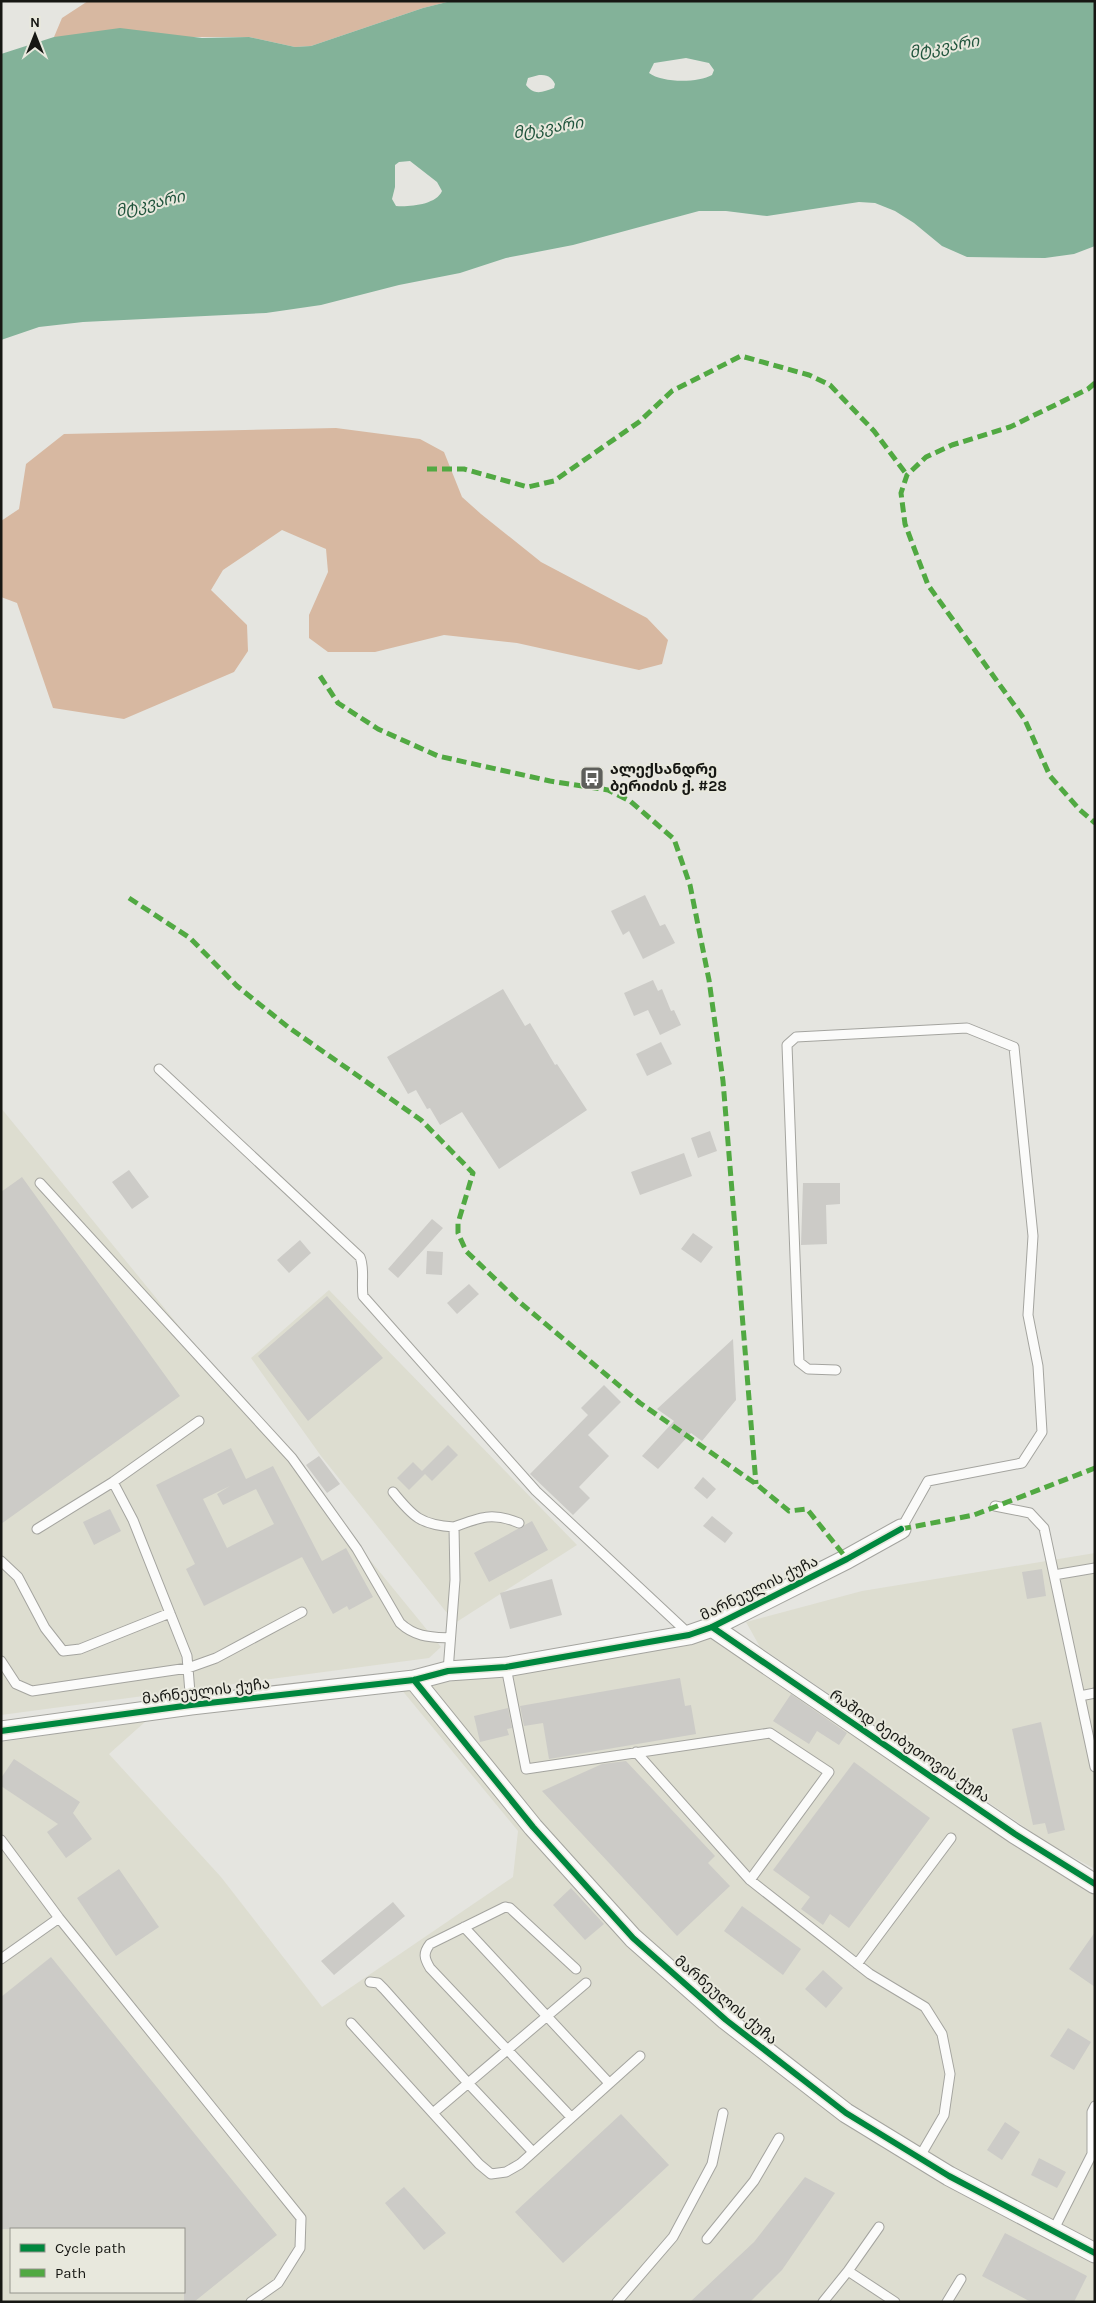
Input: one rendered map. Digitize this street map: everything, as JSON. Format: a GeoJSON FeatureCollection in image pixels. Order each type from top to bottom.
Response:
{"type":"FeatureCollection","features":[{"type":"Feature","properties":{"kind":"street","name":"მარნეულის ქუჩა"},"geometry":{"type":"LineString","coordinates":[[1,1730],[191,1705],[414,1680],[448,1672],[506,1667],[689,1635],[712,1627],[901,1529]]}},
{"type":"Feature","properties":{"kind":"street","name":"რაშიდ ბეიბუთოვის ქუჩა"},"geometry":{"type":"LineString","coordinates":[[712,1627],[1015,1834],[1095,1884]]}},
{"type":"Feature","properties":{"kind":"street","name":"მარნეულის ქუჩა"},"geometry":{"type":"LineString","coordinates":[[414,1680],[533,1827],[633,1938],[726,2020],[846,2113],[948,2176],[1095,2253]]}},
{"type":"Feature","properties":{"kind":"lane"},"geometry":{"type":"LineString","coordinates":[[836,1370],[808,1369],[799,1362],[788,1045],[796,1037],[967,1028],[1014,1047],[1033,1236],[1028,1315],[1038,1366],[1042,1432],[1022,1463],[928,1481],[901,1529]]}},
{"type":"Feature","properties":{"kind":"lane"},"geometry":{"type":"LineString","coordinates":[[159,1069],[360,1257],[364,1266],[361,1282],[363,1296],[536,1490],[689,1635]]}},
{"type":"Feature","properties":{"kind":"lane"},"geometry":{"type":"LineString","coordinates":[[40,1183],[292,1458],[356,1549],[400,1623],[408,1630],[426,1638],[449,1638]]}},
{"type":"Feature","properties":{"kind":"lane"},"geometry":{"type":"LineString","coordinates":[[37,1529],[113,1482],[199,1421]]}},
{"type":"Feature","properties":{"kind":"lane"},"geometry":{"type":"LineString","coordinates":[[113,1482],[132,1520],[187,1656],[191,1705]]}},
{"type":"Feature","properties":{"kind":"lane"},"geometry":{"type":"LineString","coordinates":[[393,1492],[411,1514],[436,1526],[454,1526],[487,1516],[505,1517],[520,1523]]}},
{"type":"Feature","properties":{"kind":"lane"},"geometry":{"type":"LineString","coordinates":[[995,1506],[1030,1513],[1044,1528],[1095,1767]]}},
{"type":"Feature","properties":{"kind":"lane"},"geometry":{"type":"LineString","coordinates":[[448,1672],[449,1638],[455,1580],[454,1526]]}},
{"type":"Feature","properties":{"kind":"lane"},"geometry":{"type":"LineString","coordinates":[[1,1561],[18,1577],[45,1628],[63,1651],[80,1649],[170,1613]]}},
{"type":"Feature","properties":{"kind":"lane"},"geometry":{"type":"LineString","coordinates":[[1054,1575],[1095,1568]]}},
{"type":"Feature","properties":{"kind":"lane"},"geometry":{"type":"LineString","coordinates":[[1,1661],[16,1684],[32,1691],[188,1668],[216,1658],[302,1612]]}},
{"type":"Feature","properties":{"kind":"lane"},"geometry":{"type":"LineString","coordinates":[[506,1667],[526,1769],[770,1733],[829,1772],[750,1880]]}},
{"type":"Feature","properties":{"kind":"lane"},"geometry":{"type":"LineString","coordinates":[[1080,1696],[1095,1693]]}},
{"type":"Feature","properties":{"kind":"lane"},"geometry":{"type":"LineString","coordinates":[[636,1752],[750,1880],[870,1974],[924,2007],[942,2034],[950,2074],[944,2115],[919,2158]]}},
{"type":"Feature","properties":{"kind":"lane"},"geometry":{"type":"LineString","coordinates":[[857,1964],[951,1838]]}},
{"type":"Feature","properties":{"kind":"lane"},"geometry":{"type":"LineString","coordinates":[[1,1840],[59,1918],[300,2218],[300,2248],[278,2283],[251,2302]]}},
{"type":"Feature","properties":{"kind":"lane"},"geometry":{"type":"LineString","coordinates":[[571,2117],[430,1968],[425,1959],[425,1950],[430,1944],[499,1908],[510,1908],[576,1969]]}},
{"type":"Feature","properties":{"kind":"lane"},"geometry":{"type":"LineString","coordinates":[[1,1959],[59,1918]]}},
{"type":"Feature","properties":{"kind":"lane"},"geometry":{"type":"LineString","coordinates":[[464,1926],[609,2082]]}},
{"type":"Feature","properties":{"kind":"lane"},"geometry":{"type":"LineString","coordinates":[[370,1982],[378,1983],[384,1989],[533,2152]]}},
{"type":"Feature","properties":{"kind":"lane"},"geometry":{"type":"LineString","coordinates":[[432,2113],[586,1983]]}},
{"type":"Feature","properties":{"kind":"lane"},"geometry":{"type":"LineString","coordinates":[[351,2023],[479,2164],[491,2174],[506,2172],[533,2152],[640,2056]]}},
{"type":"Feature","properties":{"kind":"lane"},"geometry":{"type":"LineString","coordinates":[[1053,2231],[1092,2154],[1092,2112],[1095,2106]]}},
{"type":"Feature","properties":{"kind":"lane"},"geometry":{"type":"LineString","coordinates":[[617,2302],[673,2237],[712,2164],[723,2113]]}},
{"type":"Feature","properties":{"kind":"lane"},"geometry":{"type":"LineString","coordinates":[[707,2238],[754,2181],[778,2138]]}},
{"type":"Feature","properties":{"kind":"lane"},"geometry":{"type":"LineString","coordinates":[[822,2302],[848,2271],[879,2227]]}},
{"type":"Feature","properties":{"kind":"lane"},"geometry":{"type":"LineString","coordinates":[[848,2271],[895,2302]]}},
{"type":"Feature","properties":{"kind":"lane"},"geometry":{"type":"LineString","coordinates":[[947,2302],[961,2279]]}},
{"type":"Feature","properties":{"kind":"shaded area"},"geometry":{"type":"Polygon","coordinates":[[[88,1],[451,1],[423,8],[311,46],[295,47],[249,37],[54,37],[62,18],[88,1]]]}},
{"type":"Feature","properties":{"kind":"shaded area"},"geometry":{"type":"Polygon","coordinates":[[[336,428],[420,439],[444,452],[462,497],[481,514],[541,562],[647,618],[668,640],[662,664],[639,670],[517,643],[444,635],[375,652],[328,652],[309,638],[309,615],[328,572],[326,549],[282,530],[223,570],[211,590],[247,625],[248,651],[234,672],[124,719],[53,708],[17,603],[1,597],[1,521],[19,509],[26,464],[64,434],[336,428]]]}},
{"type":"Feature","properties":{"kind":"shaded area"},"geometry":{"type":"Polygon","coordinates":[[[1,1108],[441,1647],[429,1658],[1,1715],[1,1108]]]}},
{"type":"Feature","properties":{"kind":"shaded area"},"geometry":{"type":"Polygon","coordinates":[[[329,1290],[577,1545],[455,1623],[321,1456],[251,1358],[329,1290]]]}},
{"type":"Feature","properties":{"kind":"shaded area"},"geometry":{"type":"Polygon","coordinates":[[[1095,1553],[1095,1869],[1054,1847],[760,1647],[746,1622],[862,1591],[1095,1553]]]}},
{"type":"Feature","properties":{"kind":"shaded area"},"geometry":{"type":"Polygon","coordinates":[[[713,1635],[1095,1893],[1095,2302],[1,2302],[1,1742],[146,1721],[109,1754],[221,1877],[322,2007],[513,1877],[518,1831],[401,1689],[713,1635]]]}},
{"type":"Feature","properties":{"kind":"water","name":"მტკვარი"},"geometry":{"type":"Polygon","coordinates":[[[451,1],[1095,1],[1095,246],[1074,254],[1045,258],[967,257],[942,246],[914,223],[895,211],[875,203],[859,202],[767,216],[726,211],[699,211],[573,245],[506,258],[460,273],[399,285],[321,305],[266,313],[83,322],[39,327],[1,340],[1,54],[54,37],[120,28],[202,38],[249,37],[295,47],[311,46],[423,8],[451,1]],[[686,58],[654,63],[649,73],[662,79],[680,81],[706,78],[712,75],[714,70],[709,63],[686,58]],[[539,75],[528,78],[526,85],[532,91],[542,92],[554,88],[555,84],[547,76],[539,75]],[[410,161],[399,162],[395,165],[395,187],[392,199],[396,206],[422,204],[439,196],[442,191],[437,182],[410,161]]]}},
{"type":"Feature","properties":{"kind":"building"},"geometry":{"type":"Polygon","coordinates":[[[645,895],[660,926],[665,924],[675,943],[643,959],[629,931],[623,935],[611,911],[645,895]]]}},
{"type":"Feature","properties":{"kind":"building"},"geometry":{"type":"Polygon","coordinates":[[[653,980],[658,991],[662,989],[671,1011],[674,1010],[681,1025],[660,1035],[648,1010],[634,1016],[624,993],[653,980]]]}},
{"type":"Feature","properties":{"kind":"building"},"geometry":{"type":"Polygon","coordinates":[[[503,989],[525,1026],[530,1023],[555,1065],[557,1064],[587,1110],[499,1169],[462,1112],[440,1125],[430,1108],[427,1109],[416,1090],[408,1094],[387,1057],[503,989]]]}},
{"type":"Feature","properties":{"kind":"building"},"geometry":{"type":"Polygon","coordinates":[[[661,1042],[672,1064],[647,1076],[636,1054],[661,1042]]]}},
{"type":"Feature","properties":{"kind":"building"},"geometry":{"type":"Polygon","coordinates":[[[710,1131],[717,1151],[698,1158],[691,1138],[710,1131]]]}},
{"type":"Feature","properties":{"kind":"building"},"geometry":{"type":"Polygon","coordinates":[[[684,1153],[692,1176],[640,1195],[631,1172],[684,1153]]]}},
{"type":"Feature","properties":{"kind":"building"},"geometry":{"type":"Polygon","coordinates":[[[129,1170],[149,1197],[132,1209],[112,1182],[129,1170]]]}},
{"type":"Feature","properties":{"kind":"building"},"geometry":{"type":"Polygon","coordinates":[[[22,1177],[180,1396],[1,1524],[1,1192],[22,1177]]]}},
{"type":"Feature","properties":{"kind":"building"},"geometry":{"type":"Polygon","coordinates":[[[803,1183],[840,1183],[840,1204],[826,1205],[827,1244],[801,1245],[803,1183]]]}},
{"type":"Feature","properties":{"kind":"building"},"geometry":{"type":"Polygon","coordinates":[[[432,1219],[443,1228],[398,1278],[388,1269],[432,1219]]]}},
{"type":"Feature","properties":{"kind":"building"},"geometry":{"type":"Polygon","coordinates":[[[693,1233],[713,1247],[701,1263],[681,1249],[693,1233]]]}},
{"type":"Feature","properties":{"kind":"building"},"geometry":{"type":"Polygon","coordinates":[[[300,1240],[311,1253],[289,1273],[277,1260],[300,1240]]]}},
{"type":"Feature","properties":{"kind":"building"},"geometry":{"type":"Polygon","coordinates":[[[427,1251],[443,1252],[442,1275],[426,1274],[427,1251]]]}},
{"type":"Feature","properties":{"kind":"building"},"geometry":{"type":"Polygon","coordinates":[[[469,1284],[479,1294],[457,1314],[447,1303],[469,1284]]]}},
{"type":"Feature","properties":{"kind":"building"},"geometry":{"type":"Polygon","coordinates":[[[327,1296],[383,1358],[308,1421],[258,1356],[327,1296]]]}},
{"type":"Feature","properties":{"kind":"building"},"geometry":{"type":"Polygon","coordinates":[[[733,1339],[736,1400],[702,1441],[691,1433],[658,1469],[642,1456],[674,1421],[657,1409],[733,1339]]]}},
{"type":"Feature","properties":{"kind":"building"},"geometry":{"type":"Polygon","coordinates":[[[604,1385],[621,1402],[588,1435],[609,1456],[579,1487],[590,1498],[573,1515],[530,1474],[588,1415],[581,1408],[604,1385]]]}},
{"type":"Feature","properties":{"kind":"building"},"geometry":{"type":"Polygon","coordinates":[[[448,1445],[458,1455],[432,1481],[425,1474],[409,1490],[397,1478],[413,1462],[422,1471],[448,1445]]]}},
{"type":"Feature","properties":{"kind":"building"},"geometry":{"type":"Polygon","coordinates":[[[231,1448],[246,1479],[273,1466],[322,1561],[346,1548],[373,1597],[349,1610],[347,1606],[333,1614],[302,1557],[204,1606],[186,1569],[195,1564],[156,1485],[231,1448]],[[230,1486],[203,1499],[227,1548],[274,1524],[256,1489],[223,1505],[217,1494],[230,1486]]]}},
{"type":"Feature","properties":{"kind":"building"},"geometry":{"type":"Polygon","coordinates":[[[319,1456],[340,1484],[327,1493],[306,1465],[319,1456]]]}},
{"type":"Feature","properties":{"kind":"building"},"geometry":{"type":"Polygon","coordinates":[[[703,1477],[716,1489],[707,1499],[694,1488],[703,1477]]]}},
{"type":"Feature","properties":{"kind":"building"},"geometry":{"type":"Polygon","coordinates":[[[110,1509],[121,1531],[94,1545],[83,1522],[110,1509]]]}},
{"type":"Feature","properties":{"kind":"building"},"geometry":{"type":"Polygon","coordinates":[[[712,1516],[733,1533],[725,1543],[703,1526],[712,1516]]]}},
{"type":"Feature","properties":{"kind":"building"},"geometry":{"type":"Polygon","coordinates":[[[532,1521],[548,1550],[489,1582],[474,1553],[532,1521]]]}},
{"type":"Feature","properties":{"kind":"building"},"geometry":{"type":"Polygon","coordinates":[[[1042,1569],[1046,1596],[1027,1599],[1022,1572],[1042,1569]]]}},
{"type":"Feature","properties":{"kind":"building"},"geometry":{"type":"Polygon","coordinates":[[[552,1579],[562,1615],[510,1629],[500,1593],[552,1579]]]}},
{"type":"Feature","properties":{"kind":"building"},"geometry":{"type":"Polygon","coordinates":[[[680,1678],[685,1706],[691,1705],[696,1734],[549,1759],[543,1723],[524,1726],[520,1706],[680,1678]]]}},
{"type":"Feature","properties":{"kind":"building"},"geometry":{"type":"Polygon","coordinates":[[[791,1694],[847,1733],[839,1745],[817,1731],[809,1744],[773,1721],[791,1694]]]}},
{"type":"Feature","properties":{"kind":"building"},"geometry":{"type":"Polygon","coordinates":[[[508,1708],[512,1728],[507,1729],[509,1735],[480,1742],[474,1716],[508,1708]]]}},
{"type":"Feature","properties":{"kind":"building"},"geometry":{"type":"Polygon","coordinates":[[[1041,1722],[1065,1830],[1048,1834],[1045,1823],[1033,1825],[1012,1729],[1041,1722]]]}},
{"type":"Feature","properties":{"kind":"building"},"geometry":{"type":"Polygon","coordinates":[[[14,1759],[80,1802],[73,1813],[92,1839],[66,1858],[47,1832],[58,1824],[1,1786],[1,1778],[14,1759]]]}},
{"type":"Feature","properties":{"kind":"building"},"geometry":{"type":"Polygon","coordinates":[[[626,1761],[715,1856],[708,1863],[730,1886],[677,1936],[542,1791],[602,1764],[626,1761]]]}},
{"type":"Feature","properties":{"kind":"building"},"geometry":{"type":"Polygon","coordinates":[[[854,1762],[930,1818],[849,1928],[830,1914],[823,1925],[801,1909],[810,1897],[773,1870],[854,1762]]]}},
{"type":"Feature","properties":{"kind":"building"},"geometry":{"type":"Polygon","coordinates":[[[119,1869],[159,1927],[116,1956],[77,1898],[119,1869]]]}},
{"type":"Feature","properties":{"kind":"building"},"geometry":{"type":"Polygon","coordinates":[[[571,1888],[604,1924],[585,1940],[553,1905],[571,1888]]]}},
{"type":"Feature","properties":{"kind":"building"},"geometry":{"type":"Polygon","coordinates":[[[393,1902],[405,1916],[334,1975],[321,1961],[393,1902]]]}},
{"type":"Feature","properties":{"kind":"building"},"geometry":{"type":"Polygon","coordinates":[[[742,1906],[801,1949],[783,1975],[724,1931],[742,1906]]]}},
{"type":"Feature","properties":{"kind":"building"},"geometry":{"type":"Polygon","coordinates":[[[1095,1932],[1095,1987],[1069,1969],[1095,1932]]]}},
{"type":"Feature","properties":{"kind":"building"},"geometry":{"type":"Polygon","coordinates":[[[51,1957],[277,2235],[194,2302],[184,2302],[185,2228],[1,2229],[1,1997],[51,1957]]]}},
{"type":"Feature","properties":{"kind":"building"},"geometry":{"type":"Polygon","coordinates":[[[823,1970],[843,1988],[826,2008],[805,1989],[823,1970]]]}},
{"type":"Feature","properties":{"kind":"building"},"geometry":{"type":"Polygon","coordinates":[[[1068,2028],[1091,2042],[1074,2070],[1050,2056],[1068,2028]]]}},
{"type":"Feature","properties":{"kind":"building"},"geometry":{"type":"Polygon","coordinates":[[[621,2114],[669,2165],[563,2263],[515,2212],[621,2114]]]}},
{"type":"Feature","properties":{"kind":"building"},"geometry":{"type":"Polygon","coordinates":[[[1005,2122],[1020,2132],[1002,2160],[987,2150],[1005,2122]]]}},
{"type":"Feature","properties":{"kind":"building"},"geometry":{"type":"Polygon","coordinates":[[[1039,2158],[1066,2172],[1057,2188],[1031,2175],[1039,2158]]]}},
{"type":"Feature","properties":{"kind":"building"},"geometry":{"type":"Polygon","coordinates":[[[805,2177],[835,2193],[782,2270],[750,2302],[690,2302],[754,2242],[805,2177]]]}},
{"type":"Feature","properties":{"kind":"building"},"geometry":{"type":"Polygon","coordinates":[[[404,2187],[446,2233],[424,2250],[385,2203],[404,2187]]]}},
{"type":"Feature","properties":{"kind":"building"},"geometry":{"type":"Polygon","coordinates":[[[1005,2233],[1087,2276],[1074,2302],[1031,2302],[982,2276],[1005,2233]]]}},
{"type":"Feature","properties":{"kind":"marked path"},"geometry":{"type":"LineString","coordinates":[[427,469],[464,469],[528,487],[554,481],[639,422],[672,391],[741,356],[809,375],[830,385],[874,431],[907,475]]}},
{"type":"Feature","properties":{"kind":"marked path"},"geometry":{"type":"LineString","coordinates":[[1095,383],[1088,389],[1010,427],[952,445],[926,457],[907,475],[901,493],[905,524],[928,585],[1025,720],[1050,776],[1079,809],[1095,823]]}},
{"type":"Feature","properties":{"kind":"marked path"},"geometry":{"type":"LineString","coordinates":[[320,676],[338,703],[378,729],[438,756],[550,781],[608,790],[630,801],[674,839],[690,885],[709,980],[723,1081],[756,1484]]}},
{"type":"Feature","properties":{"kind":"marked path"},"geometry":{"type":"LineString","coordinates":[[129,898],[190,938],[237,986],[288,1027],[421,1120],[473,1173],[458,1223],[458,1233],[466,1251],[517,1300],[640,1403],[756,1484],[789,1511],[807,1509],[847,1559]]}},
{"type":"Feature","properties":{"kind":"marked path"},"geometry":{"type":"LineString","coordinates":[[901,1529],[974,1515],[1095,1468]]}},
{"type":"Feature","properties":{"kind":"cycle path"},"geometry":{"type":"LineString","coordinates":[[1,1731],[191,1705],[414,1680],[448,1671],[506,1667],[689,1635],[712,1627],[847,1559],[901,1529]]}},
{"type":"Feature","properties":{"kind":"cycle path"},"geometry":{"type":"LineString","coordinates":[[712,1627],[1015,1834],[1095,1884]]}},
{"type":"Feature","properties":{"kind":"cycle path"},"geometry":{"type":"LineString","coordinates":[[414,1680],[533,1827],[633,1938],[726,2020],[846,2113],[949,2176],[1095,2253]]}},
{"type":"Feature","properties":{"kind":"place","name":"ალექსანდრე ბერიძის ქ. #28"},"geometry":{"type":"Point","coordinates":[592,778]}}]}
